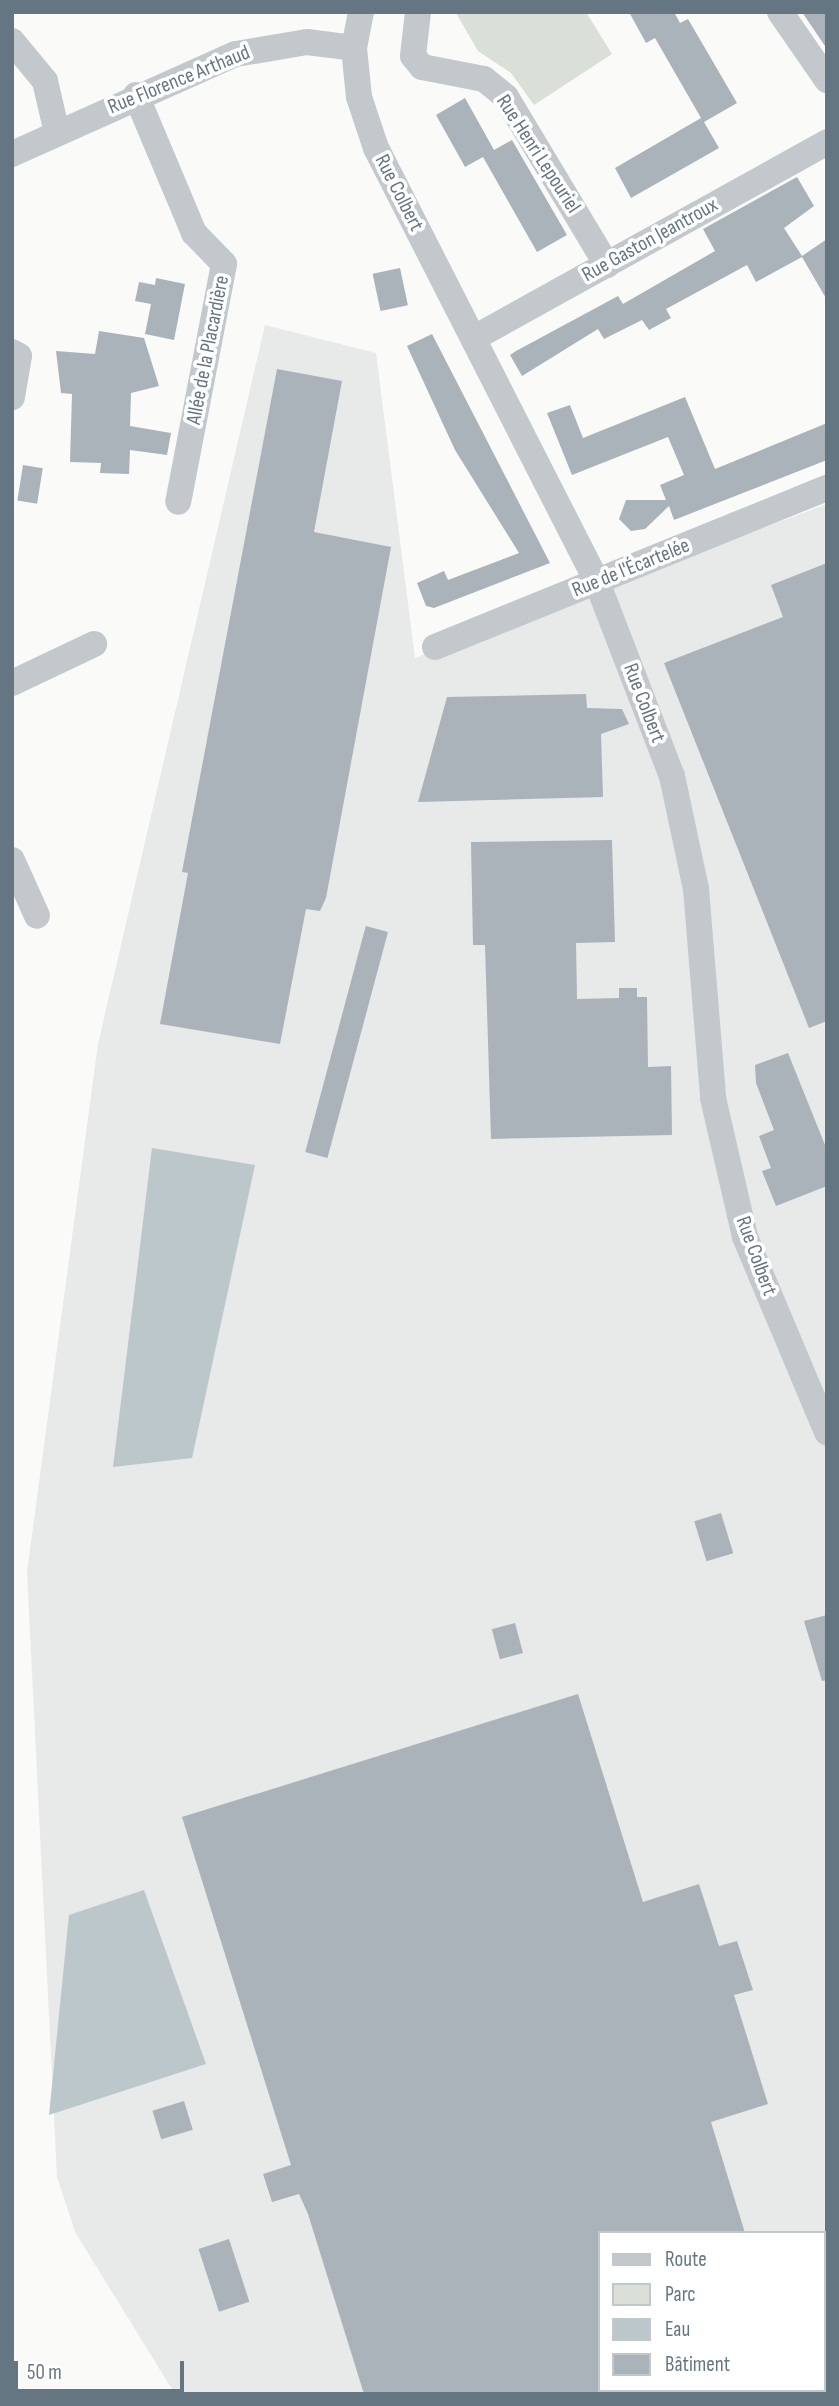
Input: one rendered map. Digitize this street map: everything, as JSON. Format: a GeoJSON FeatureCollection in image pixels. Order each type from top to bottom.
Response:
{"type":"FeatureCollection","features":[{"type":"Feature","properties":{"kind":"street","name":"Rue Colbert"},"geometry":{"type":"LineString","coordinates":[[361,12],[354,48],[359,97],[376,148],[597,582],[672,776],[696,889],[713,1098],[745,1237],[827,1432]]}},
{"type":"Feature","properties":{"kind":"street","name":"Rue Henri Lepouriel"},"geometry":{"type":"LineString","coordinates":[[418,12],[413,56],[422,67],[484,79],[506,97],[607,265]]}},
{"type":"Feature","properties":{"kind":"street"},"geometry":{"type":"LineString","coordinates":[[780,12],[827,80]]}},
{"type":"Feature","properties":{"kind":"street"},"geometry":{"type":"LineString","coordinates":[[12,41],[45,82],[57,134]]}},
{"type":"Feature","properties":{"kind":"street","name":"Rue Florence Arthaud"},"geometry":{"type":"LineString","coordinates":[[12,154],[136,95],[261,47],[306,41],[354,48]]}},
{"type":"Feature","properties":{"kind":"street","name":"Allée de la Placardière"},"geometry":{"type":"LineString","coordinates":[[136,95],[194,233],[224,264],[178,502]]}},
{"type":"Feature","properties":{"kind":"street","name":"Rue Gaston Jeantroux"},"geometry":{"type":"LineString","coordinates":[[474,338],[827,142]]}},
{"type":"Feature","properties":{"kind":"street"},"geometry":{"type":"LineString","coordinates":[[12,352],[19,356],[12,397]]}},
{"type":"Feature","properties":{"kind":"street","name":"Rue de l'Écartelée"},"geometry":{"type":"LineString","coordinates":[[435,647],[827,488]]}},
{"type":"Feature","properties":{"kind":"street"},"geometry":{"type":"LineString","coordinates":[[12,683],[94,644]]}},
{"type":"Feature","properties":{"kind":"street"},"geometry":{"type":"LineString","coordinates":[[12,860],[37,916]]}},
{"type":"Feature","properties":{"kind":"shaded area"},"geometry":{"type":"Polygon","coordinates":[[[265,325],[376,353],[415,658],[827,504],[827,2394],[175,2394],[75,2232],[57,2177],[27,1572],[98,1044],[265,325]]]}},
{"type":"Feature","properties":{"kind":"green space"},"geometry":{"type":"Polygon","coordinates":[[[586,12],[612,54],[534,105],[511,73],[478,51],[456,13],[586,12]]]}},
{"type":"Feature","properties":{"kind":"water"},"geometry":{"type":"Polygon","coordinates":[[[152,1148],[255,1165],[192,1458],[113,1467],[152,1148]]]}},
{"type":"Feature","properties":{"kind":"water"},"geometry":{"type":"Polygon","coordinates":[[[144,1890],[206,2064],[49,2115],[69,1915],[144,1890]]]}},
{"type":"Feature","properties":{"kind":"building"},"geometry":{"type":"Polygon","coordinates":[[[629,12],[674,12],[680,23],[688,19],[737,103],[704,122],[719,148],[631,198],[615,168],[701,118],[655,38],[646,43],[629,12]]]}},
{"type":"Feature","properties":{"kind":"building"},"geometry":{"type":"Polygon","coordinates":[[[802,12],[827,12],[827,49],[802,12]]]}},
{"type":"Feature","properties":{"kind":"building"},"geometry":{"type":"Polygon","coordinates":[[[465,98],[494,150],[512,140],[567,235],[537,252],[483,157],[465,167],[436,115],[465,98]]]}},
{"type":"Feature","properties":{"kind":"building"},"geometry":{"type":"Polygon","coordinates":[[[797,177],[814,206],[784,228],[802,256],[827,239],[827,300],[802,257],[756,282],[747,265],[666,309],[671,318],[649,330],[642,320],[604,339],[598,329],[522,376],[510,355],[618,296],[623,304],[715,251],[703,229],[797,177]]]}},
{"type":"Feature","properties":{"kind":"building"},"geometry":{"type":"Polygon","coordinates":[[[400,268],[408,305],[381,311],[373,274],[400,268]]]}},
{"type":"Feature","properties":{"kind":"building"},"geometry":{"type":"Polygon","coordinates":[[[156,278],[185,284],[174,340],[145,334],[151,304],[135,301],[139,282],[155,285],[156,278]]]}},
{"type":"Feature","properties":{"kind":"building"},"geometry":{"type":"Polygon","coordinates":[[[99,331],[144,338],[159,386],[131,393],[130,426],[171,433],[167,455],[130,450],[129,474],[100,473],[101,463],[70,462],[72,394],[61,393],[56,351],[95,354],[99,331]]]}},
{"type":"Feature","properties":{"kind":"building"},"geometry":{"type":"Polygon","coordinates":[[[432,334],[550,563],[434,608],[426,606],[417,583],[444,571],[448,580],[519,553],[455,450],[407,346],[432,334]]]}},
{"type":"Feature","properties":{"kind":"building"},"geometry":{"type":"Polygon","coordinates":[[[277,369],[342,381],[314,532],[391,547],[326,898],[320,911],[306,909],[280,1044],[160,1024],[188,873],[182,872],[277,369]]]}},
{"type":"Feature","properties":{"kind":"building"},"geometry":{"type":"Polygon","coordinates":[[[685,397],[715,469],[827,423],[827,460],[674,520],[669,506],[645,529],[631,531],[619,519],[626,500],[666,500],[660,485],[684,475],[668,437],[572,475],[547,413],[570,405],[583,438],[685,397]]]}},
{"type":"Feature","properties":{"kind":"building"},"geometry":{"type":"Polygon","coordinates":[[[23,465],[43,468],[37,504],[17,501],[23,465]]]}},
{"type":"Feature","properties":{"kind":"building"},"geometry":{"type":"Polygon","coordinates":[[[827,563],[827,1021],[809,1028],[664,663],[783,617],[771,585],[827,563]]]}},
{"type":"Feature","properties":{"kind":"building"},"geometry":{"type":"Polygon","coordinates":[[[586,694],[587,708],[622,709],[629,724],[601,734],[603,797],[418,802],[447,697],[586,694]]]}},
{"type":"Feature","properties":{"kind":"building"},"geometry":{"type":"Polygon","coordinates":[[[612,840],[615,942],[576,943],[577,999],[619,998],[619,988],[637,988],[637,997],[647,997],[648,1067],[671,1066],[672,1135],[491,1139],[485,945],[473,945],[471,842],[612,840]]]}},
{"type":"Feature","properties":{"kind":"building"},"geometry":{"type":"Polygon","coordinates":[[[366,926],[388,932],[327,1158],[305,1152],[366,926]]]}},
{"type":"Feature","properties":{"kind":"building"},"geometry":{"type":"Polygon","coordinates":[[[788,1053],[827,1150],[827,1186],[776,1206],[762,1171],[771,1168],[759,1136],[774,1130],[756,1083],[755,1065],[788,1053]]]}},
{"type":"Feature","properties":{"kind":"building"},"geometry":{"type":"Polygon","coordinates":[[[721,1513],[733,1553],[707,1561],[694,1521],[721,1513]]]}},
{"type":"Feature","properties":{"kind":"building"},"geometry":{"type":"Polygon","coordinates":[[[827,1615],[827,1680],[822,1681],[804,1621],[827,1615]]]}},
{"type":"Feature","properties":{"kind":"building"},"geometry":{"type":"Polygon","coordinates":[[[515,1623],[523,1653],[500,1659],[492,1629],[515,1623]]]}},
{"type":"Feature","properties":{"kind":"building"},"geometry":{"type":"Polygon","coordinates":[[[578,1694],[643,1902],[699,1884],[719,1946],[737,1941],[753,1990],[734,1995],[768,2104],[711,2122],[744,2231],[598,2231],[599,2394],[364,2394],[308,2214],[299,2194],[272,2202],[263,2174],[291,2165],[182,1817],[578,1694]]]}},
{"type":"Feature","properties":{"kind":"building"},"geometry":{"type":"Polygon","coordinates":[[[184,2101],[193,2130],[161,2139],[152,2111],[184,2101]]]}},
{"type":"Feature","properties":{"kind":"building"},"geometry":{"type":"Polygon","coordinates":[[[229,2239],[249,2302],[219,2312],[199,2249],[229,2239]]]}}]}
